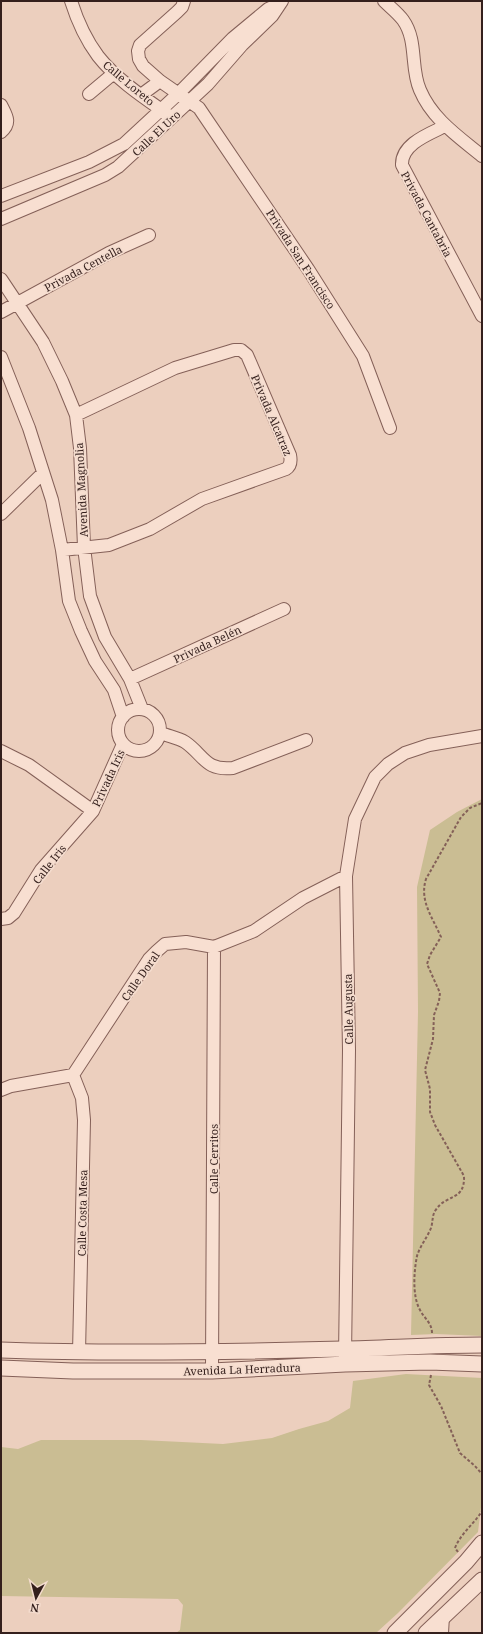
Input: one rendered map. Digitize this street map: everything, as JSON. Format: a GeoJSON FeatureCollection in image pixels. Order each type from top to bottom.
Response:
{"type":"FeatureCollection","features":[{"type":"Feature","properties":{"kind":"street","name":"Calle Loreto"},"geometry":{"type":"LineString","coordinates":[[71,1],[77,19],[98,56],[114,73],[141,95],[172,117]]}},
{"type":"Feature","properties":{"kind":"street","name":"Calle Loreto"},"geometry":{"type":"LineString","coordinates":[[184,1],[178,12],[140,44],[138,51],[141,62],[160,81],[190,102]]}},
{"type":"Feature","properties":{"kind":"street"},"geometry":{"type":"LineString","coordinates":[[384,1],[403,20],[409,31],[416,78],[420,92],[431,110],[445,126],[482,156]]}},
{"type":"Feature","properties":{"kind":"street","name":"Calle El Uro"},"geometry":{"type":"LineString","coordinates":[[1,196],[67,172],[112,151],[131,137],[178,94],[233,38],[268,9],[281,2]]}},
{"type":"Feature","properties":{"kind":"street","name":"Calle El Uro"},"geometry":{"type":"LineString","coordinates":[[1,219],[105,175],[118,167],[208,84],[242,45],[268,9]]}},
{"type":"Feature","properties":{"kind":"street"},"geometry":{"type":"LineString","coordinates":[[89,94],[114,73]]}},
{"type":"Feature","properties":{"kind":"street"},"geometry":{"type":"LineString","coordinates":[[141,95],[160,81]]}},
{"type":"Feature","properties":{"kind":"street","name":"Privada San Francisco"},"geometry":{"type":"LineString","coordinates":[[190,102],[199,108],[229,151],[363,356],[390,428]]}},
{"type":"Feature","properties":{"kind":"street"},"geometry":{"type":"LineString","coordinates":[[1,104],[7,117],[4,128]]}},
{"type":"Feature","properties":{"kind":"street","name":"Privada Cantabria"},"geometry":{"type":"LineString","coordinates":[[445,126],[412,145],[403,157],[402,165],[482,316]]}},
{"type":"Feature","properties":{"kind":"street","name":"Privada Centella"},"geometry":{"type":"LineString","coordinates":[[1,312],[110,253],[149,235]]}},
{"type":"Feature","properties":{"kind":"street","name":"Avenida Magnolia"},"geometry":{"type":"LineString","coordinates":[[1,279],[44,342],[76,415],[80,448],[84,547],[90,596],[105,637],[130,679],[142,709]]}},
{"type":"Feature","properties":{"kind":"street","name":"Privada Alcatraz"},"geometry":{"type":"LineString","coordinates":[[62,550],[109,545],[150,529],[202,499],[286,469],[289,467],[291,459],[247,355],[241,350],[234,350],[175,368],[76,415]]}},
{"type":"Feature","properties":{"kind":"street"},"geometry":{"type":"LineString","coordinates":[[1,357],[29,428],[52,500],[62,550],[69,601],[81,631],[96,661],[114,690],[123,717]]}},
{"type":"Feature","properties":{"kind":"street"},"geometry":{"type":"LineString","coordinates":[[1,514],[43,473]]}},
{"type":"Feature","properties":{"kind":"street","name":"Privada Belén"},"geometry":{"type":"LineString","coordinates":[[130,679],[284,609]]}},
{"type":"Feature","properties":{"kind":"street"},"geometry":{"type":"LineString","coordinates":[[135,709],[142,709],[154,715],[161,726],[161,733],[159,740],[150,750],[136,752],[129,749],[119,738],[119,723],[128,712],[135,709]]}},
{"type":"Feature","properties":{"kind":"street"},"geometry":{"type":"LineString","coordinates":[[161,733],[184,742],[209,764],[224,769],[233,768],[306,740]]}},
{"type":"Feature","properties":{"kind":"street","name":"Calle Augusta"},"geometry":{"type":"LineString","coordinates":[[345,1364],[349,1050],[346,876],[355,819],[375,777],[388,764],[405,753],[429,745],[482,736]]}},
{"type":"Feature","properties":{"kind":"street","name":"Privada Iris"},"geometry":{"type":"LineString","coordinates":[[93,811],[123,744]]}},
{"type":"Feature","properties":{"kind":"street"},"geometry":{"type":"LineString","coordinates":[[1,751],[29,765],[93,811]]}},
{"type":"Feature","properties":{"kind":"street","name":"Calle Iris"},"geometry":{"type":"LineString","coordinates":[[4,918],[14,913],[41,870],[93,811]]}},
{"type":"Feature","properties":{"kind":"street"},"geometry":{"type":"LineString","coordinates":[[214,947],[254,931],[303,898],[346,876]]}},
{"type":"Feature","properties":{"kind":"street","name":"Calle Doral"},"geometry":{"type":"LineString","coordinates":[[73,1076],[149,960],[157,951],[165,944],[174,943],[194,943],[214,947]]}},
{"type":"Feature","properties":{"kind":"street","name":"Calle Cerritos"},"geometry":{"type":"LineString","coordinates":[[212,1371],[214,947]]}},
{"type":"Feature","properties":{"kind":"street"},"geometry":{"type":"LineString","coordinates":[[1,1090],[12,1086],[73,1076]]}},
{"type":"Feature","properties":{"kind":"street","name":"Calle Costa Mesa"},"geometry":{"type":"LineString","coordinates":[[73,1076],[82,1098],[84,1120],[79,1353]]}},
{"type":"Feature","properties":{"kind":"street","name":"Avenida La Herradura"},"geometry":{"type":"LineString","coordinates":[[1,1350],[79,1353],[211,1352],[345,1349],[433,1345],[482,1345]]}},
{"type":"Feature","properties":{"kind":"street","name":"Avenida La Herradura"},"geometry":{"type":"LineString","coordinates":[[1,1368],[73,1371],[212,1371],[345,1364],[430,1362],[482,1364]]}},
{"type":"Feature","properties":{"kind":"street"},"geometry":{"type":"LineString","coordinates":[[395,1633],[466,1562],[482,1543]]}},
{"type":"Feature","properties":{"kind":"street"},"geometry":{"type":"LineString","coordinates":[[426,1633],[442,1616],[482,1580]]}},
{"type":"Feature","properties":{"kind":"street"},"geometry":{"type":"LineString","coordinates":[[442,1616],[442,1633]]}},
{"type":"Feature","properties":{"kind":"path"},"geometry":{"type":"LineString","coordinates":[[433,1345],[432,1327],[420,1310],[415,1298],[417,1256],[431,1228],[435,1211],[441,1204],[461,1191],[464,1185],[464,1176],[435,1126],[430,1112],[430,1089],[425,1070],[428,1054],[434,1039],[434,1015],[440,993],[427,964],[430,955],[442,937],[427,910],[423,894],[426,879],[461,817],[470,808],[482,803]]}},
{"type":"Feature","properties":{"kind":"path"},"geometry":{"type":"LineString","coordinates":[[430,1362],[431,1375],[429,1385],[441,1406],[460,1453],[482,1474]]}},
{"type":"Feature","properties":{"kind":"shaded area"},"geometry":{"type":"Polygon","coordinates":[[[482,799],[482,1336],[436,1334],[411,1335],[418,1012],[417,887],[430,830],[457,812],[482,799]]]}},
{"type":"Feature","properties":{"kind":"shaded area"},"geometry":{"type":"Polygon","coordinates":[[[406,1374],[482,1378],[482,1499],[478,1532],[398,1613],[376,1633],[176,1633],[180,1630],[183,1605],[178,1599],[1,1596],[1,1447],[18,1449],[41,1440],[141,1440],[223,1444],[272,1438],[328,1421],[350,1408],[353,1381],[406,1374]]]}}]}
